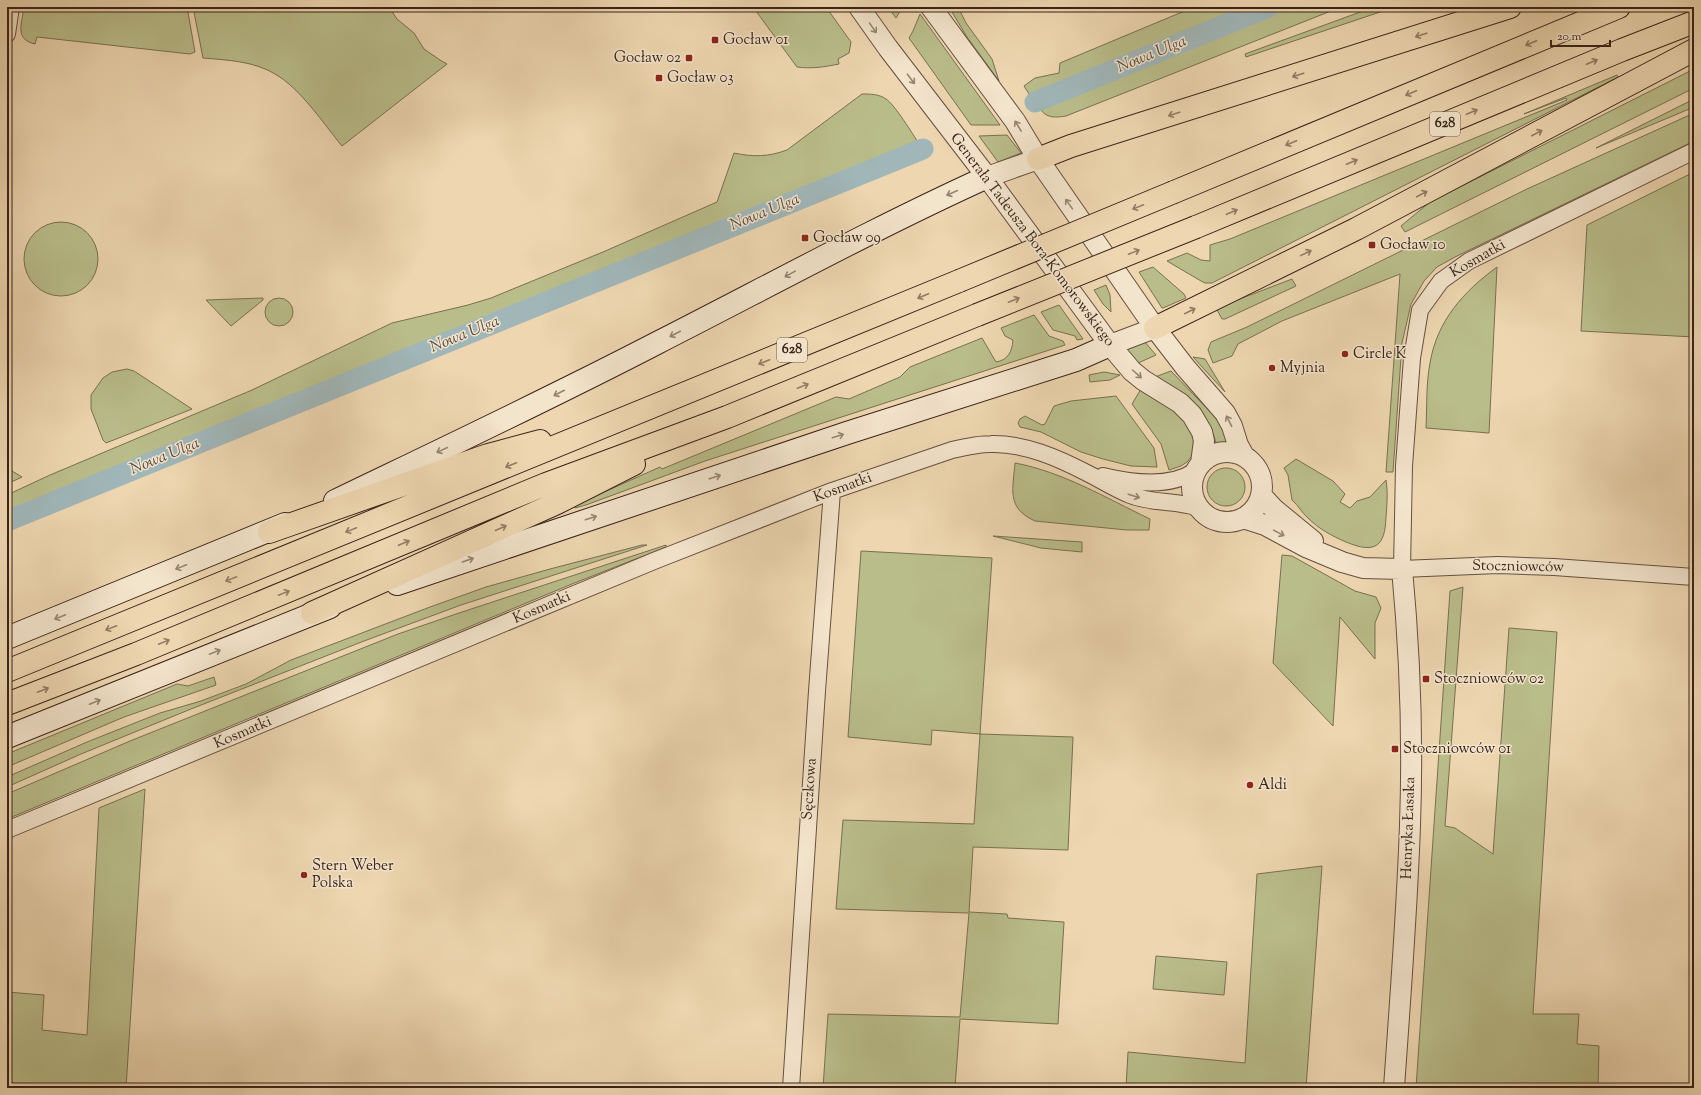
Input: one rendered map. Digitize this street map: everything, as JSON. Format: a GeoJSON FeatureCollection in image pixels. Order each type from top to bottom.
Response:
{"type":"FeatureCollection","features":[{"type":"Feature","properties":{"kind":"main road"},"geometry":{"type":"LineString","coordinates":[[1038,159],[1071,146],[1510,7]]}},
{"type":"Feature","properties":{"kind":"main road","name":"628"},"geometry":{"type":"LineString","coordinates":[[624,418],[959,281],[1619,7]]}},
{"type":"Feature","properties":{"kind":"main road","name":"628"},"geometry":{"type":"LineString","coordinates":[[728,416],[1196,227],[1622,50],[1694,22]]}},
{"type":"Feature","properties":{"kind":"main road"},"geometry":{"type":"LineString","coordinates":[[1155,328],[1356,229],[1694,50]]}},
{"type":"Feature","properties":{"kind":"main road"},"geometry":{"type":"LineString","coordinates":[[269,532],[535,405],[750,296],[824,255],[936,200],[987,177]]}},
{"type":"Feature","properties":{"kind":"main road"},"geometry":{"type":"LineString","coordinates":[[312,613],[825,440],[1076,360],[1110,346]]}},
{"type":"Feature","properties":{"kind":"main road"},"geometry":{"type":"LineString","coordinates":[[7,737],[312,613],[557,503],[728,416]]}},
{"type":"Feature","properties":{"kind":"main road"},"geometry":{"type":"LineString","coordinates":[[7,704],[136,654],[546,484],[728,416]]}},
{"type":"Feature","properties":{"kind":"main road"},"geometry":{"type":"LineString","coordinates":[[7,638],[269,532],[488,454],[624,418]]}},
{"type":"Feature","properties":{"kind":"main road"},"geometry":{"type":"LineString","coordinates":[[7,670],[624,418]]}},
{"type":"Feature","properties":{"kind":"street"},"geometry":{"type":"LineString","coordinates":[[7,34],[11,7]]}},
{"type":"Feature","properties":{"kind":"street","name":"Generała Tadeusza Bora-Komorowskiego"},"geometry":{"type":"LineString","coordinates":[[859,7],[888,48],[987,177],[1110,346],[1132,371],[1143,380],[1170,396],[1192,415],[1202,432],[1204,441],[1198,467]]}},
{"type":"Feature","properties":{"kind":"street"},"geometry":{"type":"LineString","coordinates":[[931,7],[1015,121],[1038,159],[1155,328],[1185,367],[1225,413],[1232,426],[1238,446],[1244,456],[1253,463],[1259,473],[1262,483],[1261,495],[1257,505],[1251,513],[1234,522],[1214,520],[1206,515],[1194,500],[1192,480],[1198,467],[1216,454],[1224,452],[1244,456]]}},
{"type":"Feature","properties":{"kind":"street","name":"Kosmatki"},"geometry":{"type":"LineString","coordinates":[[1402,569],[1404,466],[1412,358],[1420,310],[1441,281],[1469,261],[1694,151]]}},
{"type":"Feature","properties":{"kind":"street"},"geometry":{"type":"LineString","coordinates":[[987,177],[1038,159]]}},
{"type":"Feature","properties":{"kind":"street"},"geometry":{"type":"LineString","coordinates":[[1110,346],[1155,328]]}},
{"type":"Feature","properties":{"kind":"street","name":"Kosmatki"},"geometry":{"type":"LineString","coordinates":[[7,830],[654,561],[832,491],[952,450],[992,444],[1011,445],[1034,451],[1086,472],[1131,496],[1149,500],[1188,504],[1199,508]]}},
{"type":"Feature","properties":{"kind":"street","name":"Kosmatki"},"geometry":{"type":"LineString","coordinates":[[1086,472],[1120,480],[1153,482],[1186,477],[1198,467]]}},
{"type":"Feature","properties":{"kind":"street","name":"Sęczkowa"},"geometry":{"type":"LineString","coordinates":[[791,1088],[817,691],[832,491]]}},
{"type":"Feature","properties":{"kind":"street","name":"Stoczniowców"},"geometry":{"type":"LineString","coordinates":[[1261,495],[1274,509],[1306,536],[1342,562]]}},
{"type":"Feature","properties":{"kind":"street","name":"Stoczniowców"},"geometry":{"type":"LineString","coordinates":[[1243,518],[1265,525],[1306,547],[1342,562],[1363,568],[1402,569],[1498,565],[1554,567],[1694,578]]}},
{"type":"Feature","properties":{"kind":"street","name":"Henryka Łasaka"},"geometry":{"type":"LineString","coordinates":[[1394,1088],[1410,825],[1411,752],[1406,612],[1402,569]]}},
{"type":"Feature","properties":{"kind":"green space"},"geometry":{"type":"Polygon","coordinates":[[[24,7],[187,7],[195,52],[190,54],[37,37],[35,44],[28,42],[22,35],[21,25],[24,7]]]}},
{"type":"Feature","properties":{"kind":"green space"},"geometry":{"type":"Polygon","coordinates":[[[193,7],[389,7],[397,19],[414,33],[424,49],[447,64],[342,146],[303,97],[285,80],[258,66],[203,58],[193,7]]]}},
{"type":"Feature","properties":{"kind":"green space"},"geometry":{"type":"Polygon","coordinates":[[[753,7],[826,7],[851,42],[849,53],[838,59],[839,64],[808,68],[797,67],[753,7]]]}},
{"type":"Feature","properties":{"kind":"green space"},"geometry":{"type":"Polygon","coordinates":[[[888,7],[900,7],[896,18],[888,7]]]}},
{"type":"Feature","properties":{"kind":"green space"},"geometry":{"type":"Polygon","coordinates":[[[949,7],[958,7],[966,23],[992,59],[999,81],[967,37],[949,7]]]}},
{"type":"Feature","properties":{"kind":"green space"},"geometry":{"type":"Polygon","coordinates":[[[1194,7],[1251,7],[1031,97],[1024,86],[1035,78],[1059,73],[1060,63],[1194,7]]]}},
{"type":"Feature","properties":{"kind":"green space"},"geometry":{"type":"Polygon","coordinates":[[[1285,7],[1341,7],[1066,116],[1058,117],[1047,115],[1041,111],[1039,107],[1285,7]]]}},
{"type":"Feature","properties":{"kind":"green space"},"geometry":{"type":"Polygon","coordinates":[[[1374,7],[1395,7],[1246,57],[1245,54],[1374,7]]]}},
{"type":"Feature","properties":{"kind":"green space"},"geometry":{"type":"Polygon","coordinates":[[[920,14],[1000,125],[971,125],[909,38],[920,14]]]}},
{"type":"Feature","properties":{"kind":"green space"},"geometry":{"type":"Polygon","coordinates":[[[1694,69],[1694,88],[1405,232],[1401,226],[1430,202],[1694,69]]]}},
{"type":"Feature","properties":{"kind":"green space"},"geometry":{"type":"Polygon","coordinates":[[[1617,75],[1618,77],[1212,283],[1205,283],[1167,261],[1187,253],[1201,260],[1210,261],[1210,245],[1230,239],[1567,100],[1566,98],[1524,114],[1617,75]]]}},
{"type":"Feature","properties":{"kind":"green space"},"geometry":{"type":"Polygon","coordinates":[[[862,94],[877,95],[883,97],[889,102],[919,144],[7,516],[7,495],[50,475],[252,390],[392,323],[491,298],[603,252],[717,202],[734,153],[760,156],[787,150],[862,94]]]}},
{"type":"Feature","properties":{"kind":"green space"},"geometry":{"type":"Polygon","coordinates":[[[1694,99],[1694,107],[1596,148],[1694,99]]]}},
{"type":"Feature","properties":{"kind":"green space"},"geometry":{"type":"Polygon","coordinates":[[[1694,113],[1694,141],[1455,257],[1437,267],[1424,281],[1411,304],[1402,343],[1393,472],[1386,472],[1400,274],[1282,321],[1238,344],[1232,356],[1213,363],[1208,350],[1211,342],[1247,327],[1527,189],[1694,113]]]}},
{"type":"Feature","properties":{"kind":"green space"},"geometry":{"type":"Polygon","coordinates":[[[1007,135],[1021,153],[998,162],[979,136],[1007,135]]]}},
{"type":"Feature","properties":{"kind":"green space"},"geometry":{"type":"Polygon","coordinates":[[[1694,172],[1694,337],[1581,331],[1587,225],[1694,172]]]}},
{"type":"Feature","properties":{"kind":"green space"},"geometry":{"type":"Polygon","coordinates":[[[61,222],[82,228],[92,238],[98,259],[92,280],[82,290],[61,296],[40,290],[30,280],[24,259],[30,238],[40,228],[61,222]]]}},
{"type":"Feature","properties":{"kind":"green space"},"geometry":{"type":"Polygon","coordinates":[[[1153,267],[1184,294],[1186,298],[1162,308],[1139,272],[1153,267]]]}},
{"type":"Feature","properties":{"kind":"green space"},"geometry":{"type":"Polygon","coordinates":[[[1497,267],[1489,433],[1426,428],[1427,387],[1430,363],[1433,348],[1439,334],[1445,321],[1463,297],[1497,267]]]}},
{"type":"Feature","properties":{"kind":"green space"},"geometry":{"type":"Polygon","coordinates":[[[1292,279],[1296,286],[1225,319],[1222,319],[1216,308],[1292,279]]]}},
{"type":"Feature","properties":{"kind":"green space"},"geometry":{"type":"Polygon","coordinates":[[[1106,285],[1110,295],[1111,312],[1103,304],[1094,290],[1106,285]]]}},
{"type":"Feature","properties":{"kind":"green space"},"geometry":{"type":"Polygon","coordinates":[[[263,298],[263,300],[231,326],[206,300],[263,298]]]}},
{"type":"Feature","properties":{"kind":"green space"},"geometry":{"type":"Polygon","coordinates":[[[279,298],[289,302],[293,312],[289,322],[279,326],[269,322],[265,312],[269,302],[279,298]]]}},
{"type":"Feature","properties":{"kind":"green space"},"geometry":{"type":"Polygon","coordinates":[[[1059,305],[1083,339],[1077,340],[1075,336],[1053,330],[1041,312],[1059,305]]]}},
{"type":"Feature","properties":{"kind":"green space"},"geometry":{"type":"Polygon","coordinates":[[[1034,315],[1049,336],[1063,341],[1065,345],[705,461],[586,505],[575,508],[573,506],[660,467],[662,469],[836,397],[849,399],[900,377],[910,367],[982,338],[996,362],[1000,361],[1009,355],[1013,340],[1005,336],[1001,328],[1034,315]]]}},
{"type":"Feature","properties":{"kind":"green space"},"geometry":{"type":"Polygon","coordinates":[[[1144,341],[1156,355],[1136,364],[1123,350],[1144,341]]]}},
{"type":"Feature","properties":{"kind":"green space"},"geometry":{"type":"Polygon","coordinates":[[[1193,357],[1205,359],[1225,392],[1193,357]]]}},
{"type":"Feature","properties":{"kind":"green space"},"geometry":{"type":"Polygon","coordinates":[[[127,369],[134,371],[192,409],[106,443],[103,440],[91,409],[91,395],[103,378],[112,372],[127,369]]]}},
{"type":"Feature","properties":{"kind":"green space"},"geometry":{"type":"Polygon","coordinates":[[[1171,371],[1219,421],[1228,442],[1216,443],[1207,422],[1200,414],[1183,398],[1155,377],[1171,371]]]}},
{"type":"Feature","properties":{"kind":"green space"},"geometry":{"type":"Polygon","coordinates":[[[1104,372],[1120,375],[1110,380],[1090,382],[1089,375],[1104,372]]]}},
{"type":"Feature","properties":{"kind":"green space"},"geometry":{"type":"Polygon","coordinates":[[[1141,389],[1184,417],[1196,439],[1192,456],[1181,466],[1169,470],[1161,444],[1132,404],[1141,389]]]}},
{"type":"Feature","properties":{"kind":"green space"},"geometry":{"type":"Polygon","coordinates":[[[1116,396],[1154,448],[1157,467],[1131,466],[1103,459],[1081,452],[1041,432],[1020,427],[1018,423],[1020,419],[1025,416],[1042,425],[1045,424],[1054,406],[1071,401],[1116,396]]]}},
{"type":"Feature","properties":{"kind":"green space"},"geometry":{"type":"Polygon","coordinates":[[[1296,459],[1333,481],[1345,494],[1340,502],[1350,508],[1357,501],[1370,497],[1386,480],[1387,498],[1385,527],[1381,541],[1371,547],[1356,546],[1331,535],[1312,522],[1292,500],[1288,475],[1284,468],[1296,459]]]}},
{"type":"Feature","properties":{"kind":"green space"},"geometry":{"type":"Polygon","coordinates":[[[1015,463],[1033,467],[1067,479],[1101,494],[1150,519],[1149,530],[1127,530],[1035,521],[1026,516],[1015,504],[1013,489],[1015,463]]]}},
{"type":"Feature","properties":{"kind":"green space"},"geometry":{"type":"Polygon","coordinates":[[[7,468],[22,477],[7,484],[7,468]]]}},
{"type":"Feature","properties":{"kind":"green space"},"geometry":{"type":"Polygon","coordinates":[[[1226,468],[1236,471],[1242,477],[1245,487],[1242,497],[1236,503],[1226,506],[1216,503],[1210,497],[1207,487],[1210,477],[1216,471],[1226,468]]]}},
{"type":"Feature","properties":{"kind":"green space"},"geometry":{"type":"Polygon","coordinates":[[[993,536],[1082,542],[1082,552],[1041,548],[993,536]]]}},
{"type":"Feature","properties":{"kind":"green space"},"geometry":{"type":"Polygon","coordinates":[[[642,545],[647,545],[461,605],[364,641],[191,709],[81,754],[7,787],[7,777],[87,742],[160,713],[201,701],[246,684],[291,660],[430,607],[486,587],[642,545]]]}},
{"type":"Feature","properties":{"kind":"green space"},"geometry":{"type":"Polygon","coordinates":[[[666,545],[666,547],[572,584],[7,819],[7,794],[130,741],[398,634],[666,545]]]}},
{"type":"Feature","properties":{"kind":"green space"},"geometry":{"type":"Polygon","coordinates":[[[861,551],[992,558],[980,734],[932,730],[931,745],[848,737],[861,551]]]}},
{"type":"Feature","properties":{"kind":"green space"},"geometry":{"type":"Polygon","coordinates":[[[1282,555],[1292,556],[1355,591],[1376,597],[1381,608],[1375,623],[1375,659],[1340,617],[1333,726],[1273,663],[1282,555]]]}},
{"type":"Feature","properties":{"kind":"green space"},"geometry":{"type":"Polygon","coordinates":[[[1463,587],[1445,826],[1455,828],[1493,854],[1509,628],[1557,632],[1533,1014],[1579,1014],[1577,1044],[1599,1046],[1598,1088],[1416,1088],[1450,591],[1463,587]]]}},
{"type":"Feature","properties":{"kind":"green space"},"geometry":{"type":"Polygon","coordinates":[[[214,677],[216,685],[124,717],[7,767],[7,754],[177,684],[188,686],[214,677]]]}},
{"type":"Feature","properties":{"kind":"green space"},"geometry":{"type":"Polygon","coordinates":[[[980,734],[1073,737],[1068,850],[973,847],[969,912],[1007,914],[1008,918],[1064,922],[1058,1024],[960,1019],[955,1088],[823,1088],[828,1014],[960,1017],[969,913],[836,909],[843,820],[974,824],[980,734]]]}},
{"type":"Feature","properties":{"kind":"green space"},"geometry":{"type":"Polygon","coordinates":[[[145,789],[126,1088],[7,1088],[7,992],[44,995],[42,1030],[87,1035],[99,808],[145,789]]]}},
{"type":"Feature","properties":{"kind":"green space"},"geometry":{"type":"Polygon","coordinates":[[[1322,866],[1306,1088],[1126,1088],[1128,1052],[1245,1063],[1257,874],[1322,866]]]}},
{"type":"Feature","properties":{"kind":"green space"},"geometry":{"type":"Polygon","coordinates":[[[1156,956],[1227,962],[1224,995],[1153,989],[1156,956]]]}},
{"type":"Feature","properties":{"kind":"waterway","name":"Nowa Ulga"},"geometry":{"type":"LineString","coordinates":[[1035,102],[1269,7]]}},
{"type":"Feature","properties":{"kind":"waterway","name":"Nowa Ulga"},"geometry":{"type":"LineString","coordinates":[[7,521],[923,149]]}},
{"type":"Feature","properties":{"kind":"place","name":"Gocław 01"},"geometry":{"type":"Point","coordinates":[715,40]}},
{"type":"Feature","properties":{"kind":"place","name":"Gocław 02"},"geometry":{"type":"Point","coordinates":[689,58]}},
{"type":"Feature","properties":{"kind":"place","name":"Gocław 03"},"geometry":{"type":"Point","coordinates":[659,78]}},
{"type":"Feature","properties":{"kind":"place","name":"Gocław 09"},"geometry":{"type":"Point","coordinates":[805,238]}},
{"type":"Feature","properties":{"kind":"place","name":"Gocław 10"},"geometry":{"type":"Point","coordinates":[1372,245]}},
{"type":"Feature","properties":{"kind":"place","name":"Circle K"},"geometry":{"type":"Point","coordinates":[1345,354]}},
{"type":"Feature","properties":{"kind":"place","name":"Myjnia"},"geometry":{"type":"Point","coordinates":[1272,368]}},
{"type":"Feature","properties":{"kind":"place","name":"Stoczniowców 02"},"geometry":{"type":"Point","coordinates":[1426,679]}},
{"type":"Feature","properties":{"kind":"place","name":"Stoczniowców 01"},"geometry":{"type":"Point","coordinates":[1395,749]}},
{"type":"Feature","properties":{"kind":"place","name":"Aldi"},"geometry":{"type":"Point","coordinates":[1250,785]}},
{"type":"Feature","properties":{"kind":"place","name":"Stern Weber Polska"},"geometry":{"type":"Point","coordinates":[304,875]}}]}
